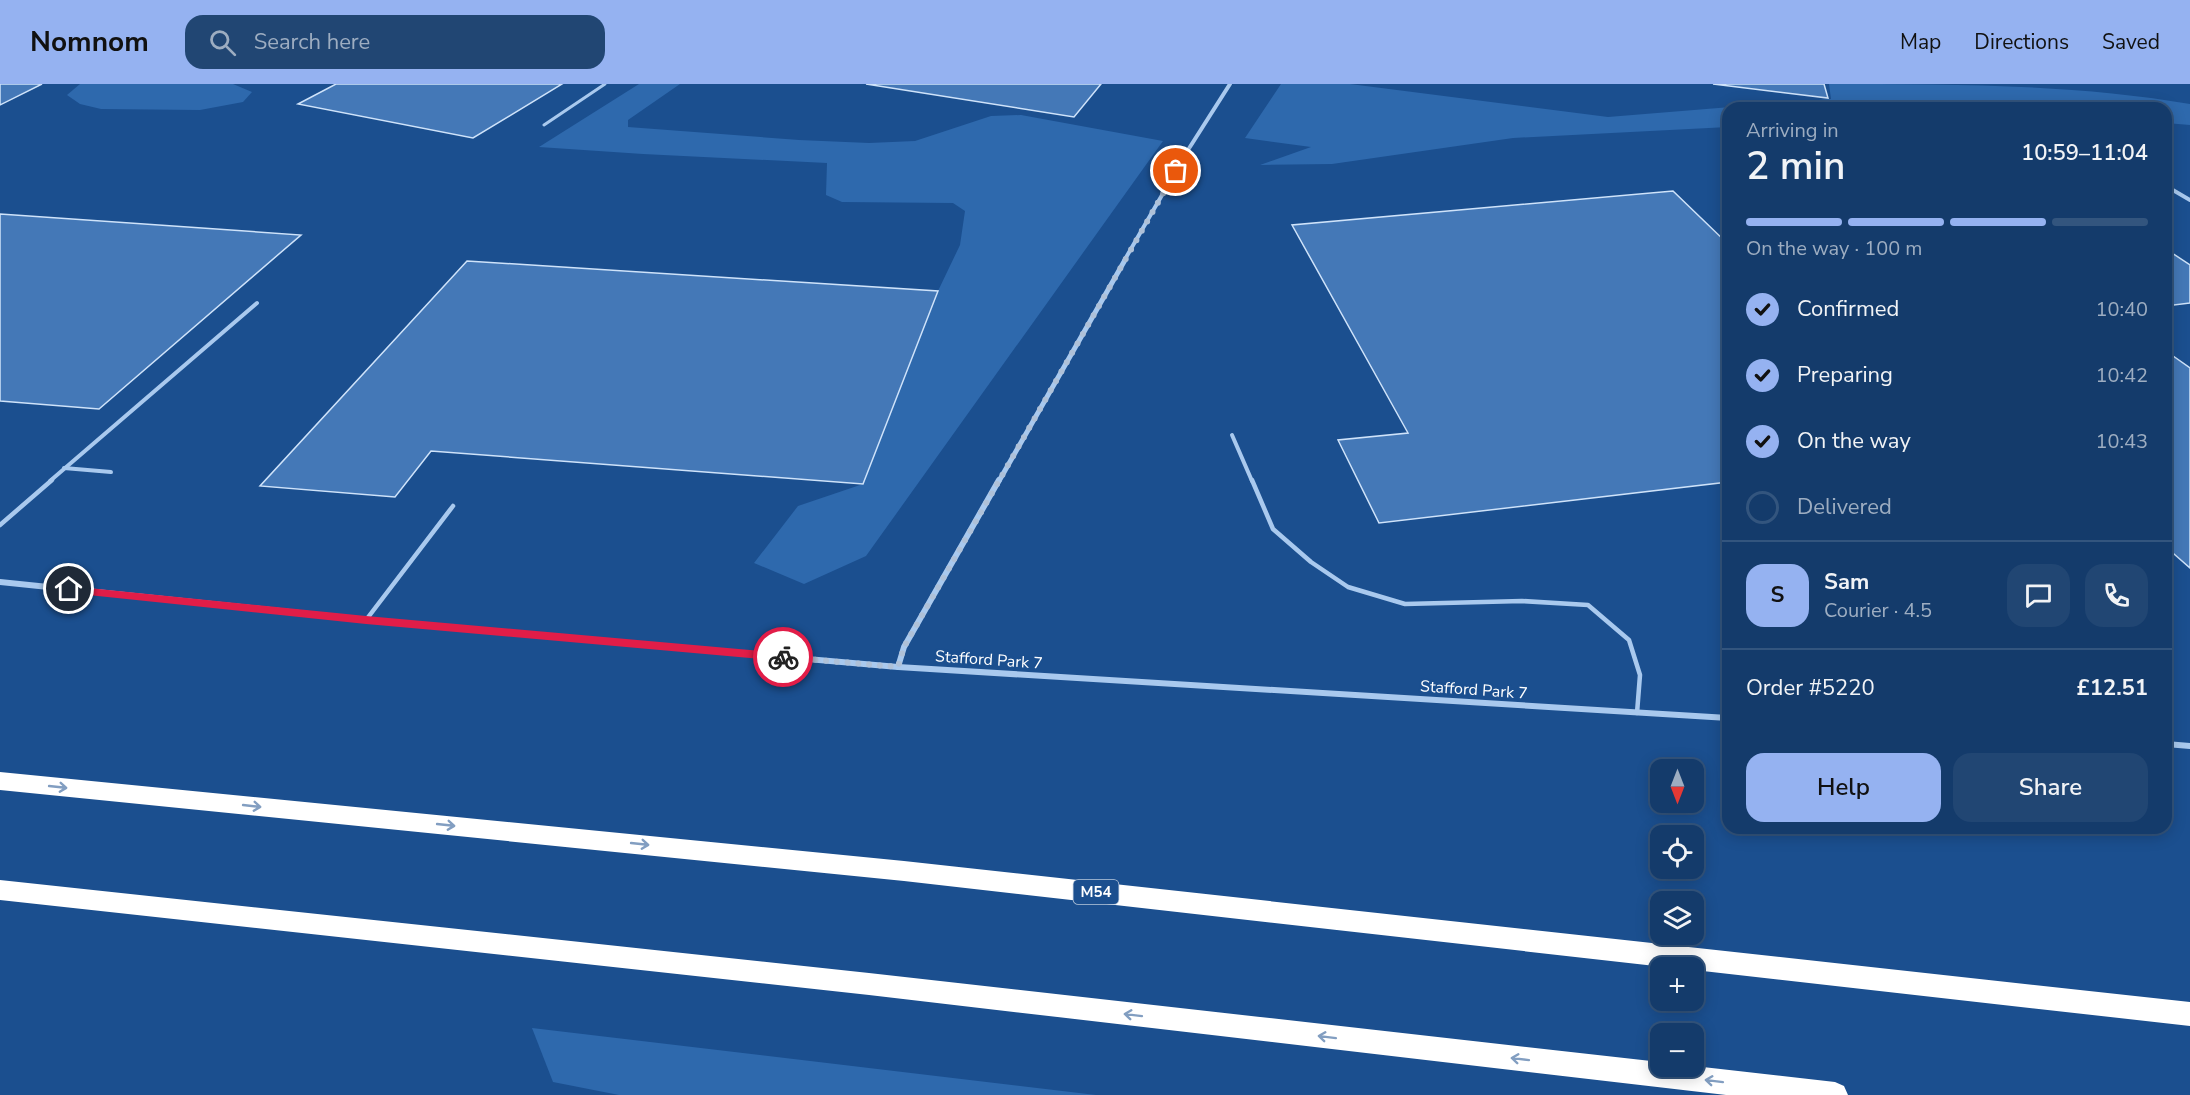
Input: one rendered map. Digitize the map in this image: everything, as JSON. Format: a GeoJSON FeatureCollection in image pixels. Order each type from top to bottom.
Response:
{"type":"FeatureCollection","features":[{"type":"Feature","properties":{"kind":"highway","name":"M54"},"geometry":{"type":"LineString","coordinates":[[0,781],[904,871],[2190,1014]]}},
{"type":"Feature","properties":{"kind":"highway"},"geometry":{"type":"LineString","coordinates":[[0,890],[845,982],[1835,1095]]}},
{"type":"Feature","properties":{"kind":"street"},"geometry":{"type":"LineString","coordinates":[[898,667],[904,647],[1188,150],[1230,84]]}},
{"type":"Feature","properties":{"kind":"street"},"geometry":{"type":"LineString","coordinates":[[2172,190],[2190,200]]}},
{"type":"Feature","properties":{"kind":"street","name":"Stafford Park 7"},"geometry":{"type":"LineString","coordinates":[[0,582],[366,620],[898,667],[1722,718]]}},
{"type":"Feature","properties":{"kind":"street"},"geometry":{"type":"LineString","coordinates":[[2172,744],[2190,746]]}},
{"type":"Feature","properties":{"kind":"lane"},"geometry":{"type":"LineString","coordinates":[[544,125],[605,84]]}},
{"type":"Feature","properties":{"kind":"lane"},"geometry":{"type":"LineString","coordinates":[[0,525],[257,303]]}},
{"type":"Feature","properties":{"kind":"lane"},"geometry":{"type":"LineString","coordinates":[[1232,435],[1273,530],[1311,562],[1348,587],[1406,604],[1522,602],[1588,605],[1629,640],[1640,675],[1637,713]]}},
{"type":"Feature","properties":{"kind":"lane"},"geometry":{"type":"LineString","coordinates":[[64,468],[111,472]]}},
{"type":"Feature","properties":{"kind":"lane"},"geometry":{"type":"LineString","coordinates":[[366,620],[453,506]]}},
{"type":"Feature","properties":{"kind":"shaded area"},"geometry":{"type":"Polygon","coordinates":[[[80,84],[233,84],[252,92],[243,102],[200,110],[101,109],[80,104],[67,95],[80,84]]]}},
{"type":"Feature","properties":{"kind":"shaded area"},"geometry":{"type":"Polygon","coordinates":[[[639,84],[680,84],[628,120],[628,127],[869,143],[915,141],[991,116],[1021,115],[1163,141],[866,556],[804,584],[754,563],[798,506],[863,484],[938,291],[960,245],[965,211],[953,203],[842,202],[826,195],[827,163],[539,147],[639,84]]]}},
{"type":"Feature","properties":{"kind":"shaded area"},"geometry":{"type":"Polygon","coordinates":[[[1281,84],[1350,84],[1608,117],[1722,108],[1722,127],[1513,138],[1332,164],[1260,165],[1311,147],[1245,138],[1281,84]]]}},
{"type":"Feature","properties":{"kind":"shaded area"},"geometry":{"type":"Polygon","coordinates":[[[1829,84],[2011,86],[2101,92],[2190,104],[2190,125],[2172,124],[2172,102],[1794,102],[1831,99],[1829,84]]]}},
{"type":"Feature","properties":{"kind":"shaded area"},"geometry":{"type":"Polygon","coordinates":[[[532,1028],[1096,1095],[619,1095],[553,1082],[532,1028]]]}},
{"type":"Feature","properties":{"kind":"building"},"geometry":{"type":"Polygon","coordinates":[[[0,84],[42,84],[0,105],[0,84]]]}},
{"type":"Feature","properties":{"kind":"building"},"geometry":{"type":"Polygon","coordinates":[[[336,84],[562,84],[473,138],[298,104],[336,84]]]}},
{"type":"Feature","properties":{"kind":"building"},"geometry":{"type":"Polygon","coordinates":[[[866,84],[1101,84],[1074,117],[866,84]]]}},
{"type":"Feature","properties":{"kind":"building"},"geometry":{"type":"Polygon","coordinates":[[[1713,84],[1824,84],[1828,98],[1713,84]]]}},
{"type":"Feature","properties":{"kind":"building"},"geometry":{"type":"Polygon","coordinates":[[[1673,191],[1722,238],[1722,483],[1379,523],[1338,440],[1408,433],[1292,225],[1673,191]]]}},
{"type":"Feature","properties":{"kind":"building"},"geometry":{"type":"Polygon","coordinates":[[[0,214],[301,235],[99,409],[0,401],[0,214]]]}},
{"type":"Feature","properties":{"kind":"building"},"geometry":{"type":"Polygon","coordinates":[[[2172,253],[2190,265],[2190,303],[2172,305],[2172,253]]]}},
{"type":"Feature","properties":{"kind":"building"},"geometry":{"type":"Polygon","coordinates":[[[467,261],[938,291],[863,484],[431,451],[395,497],[260,486],[467,261]]]}},
{"type":"Feature","properties":{"kind":"building"},"geometry":{"type":"Polygon","coordinates":[[[2172,355],[2190,368],[2190,568],[2172,552],[2172,355]]]}},
{"type":"Feature","properties":{"kind":"way so far"},"geometry":{"type":"LineString","coordinates":[[783,657],[898,667],[904,647],[1176,171]]}},
{"type":"Feature","properties":{"kind":"route"},"geometry":{"type":"LineString","coordinates":[[69,589],[366,620],[783,657]]}}]}
